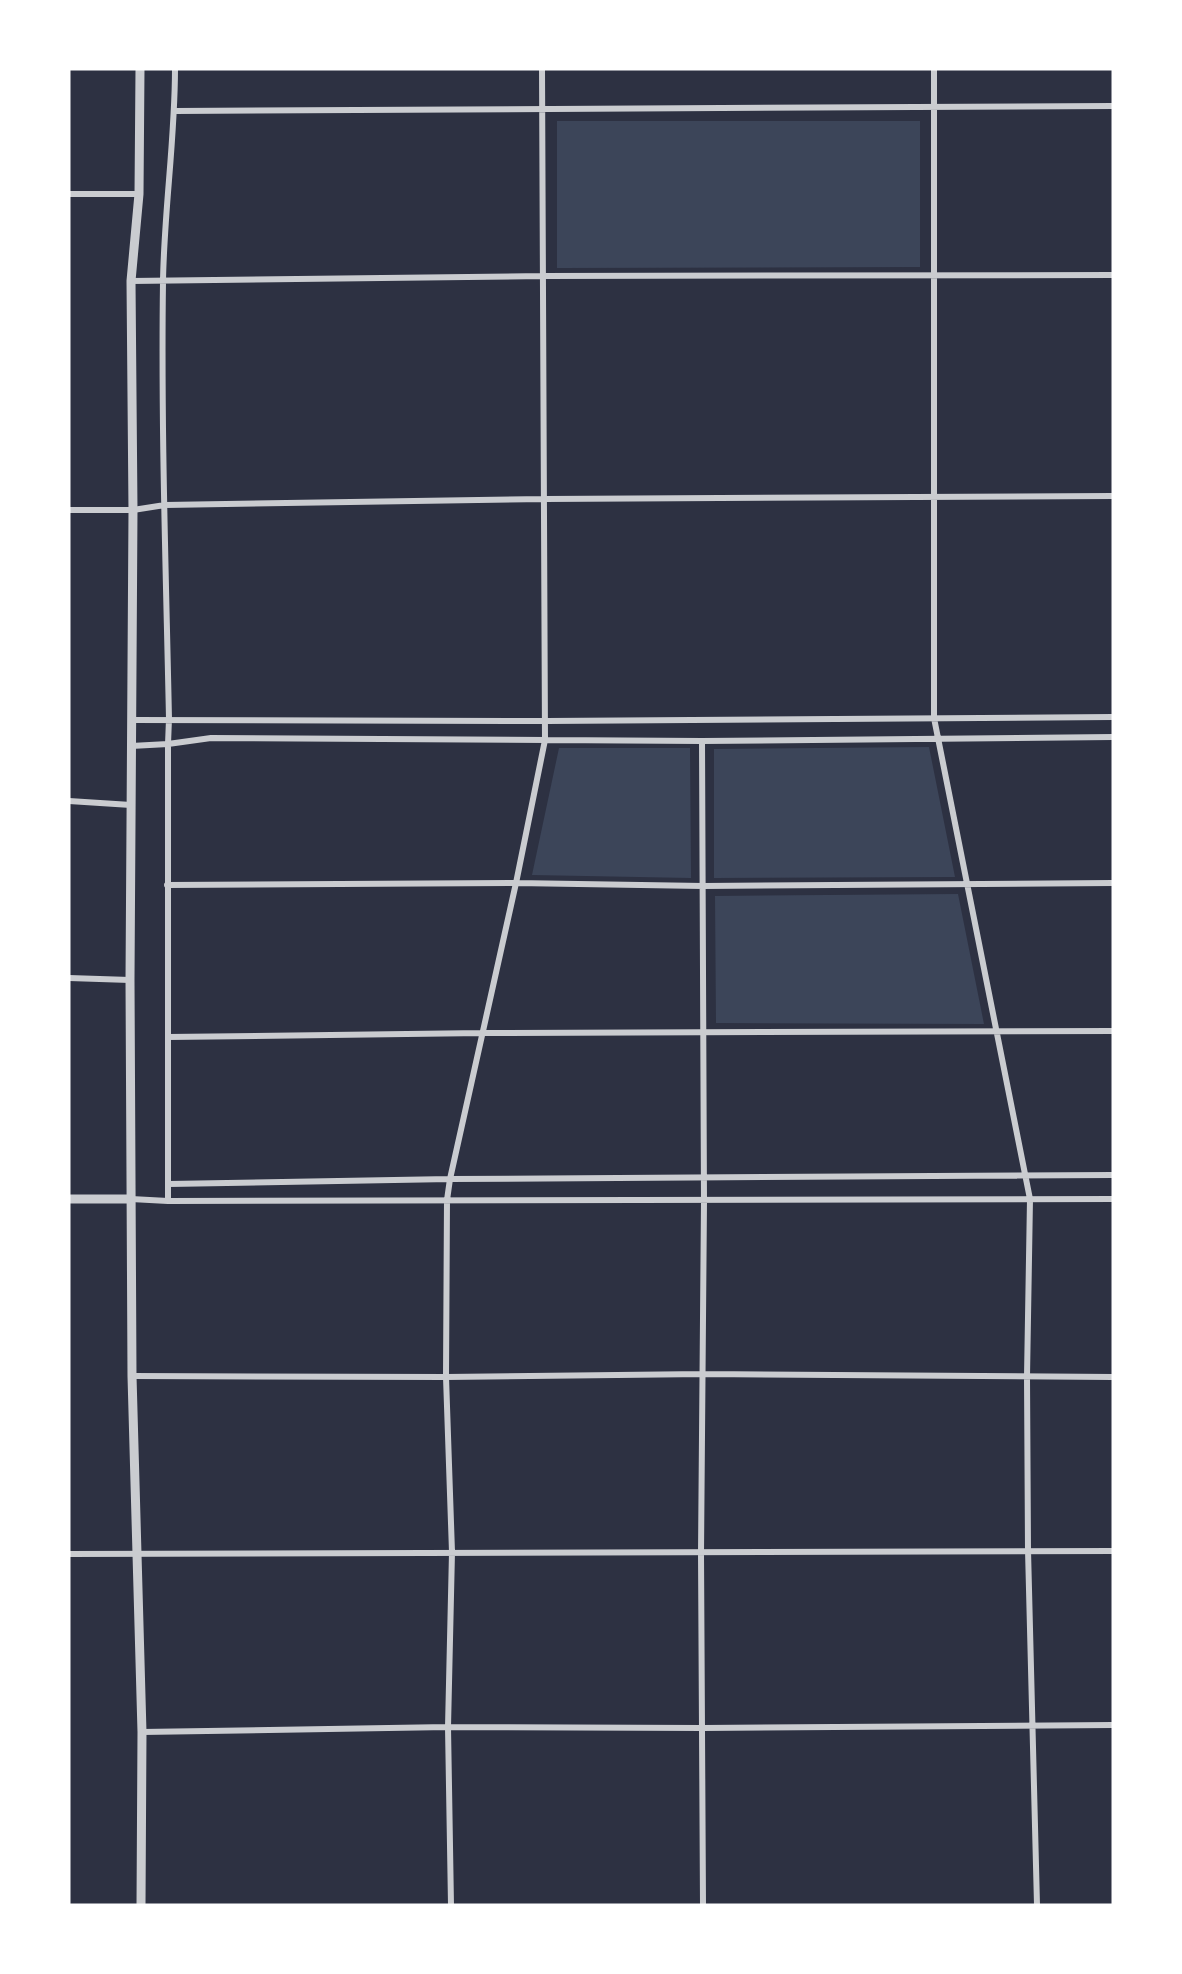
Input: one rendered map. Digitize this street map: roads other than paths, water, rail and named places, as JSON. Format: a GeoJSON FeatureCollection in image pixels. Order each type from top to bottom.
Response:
{"type":"FeatureCollection","features":[{"type":"Feature","properties":{"kind":"street"},"geometry":{"type":"LineString","coordinates":[[140,69],[139,194],[131,281],[133,510],[130,980],[132,1376],[142,1732],[141,1905]]}},
{"type":"Feature","properties":{"kind":"street"},"geometry":{"type":"LineString","coordinates":[[168,1201],[169,719],[163,280],[175,111],[175,69]]}},
{"type":"Feature","properties":{"kind":"street"},"geometry":{"type":"LineString","coordinates":[[451,1905],[448,1727],[452,1552],[446,1377],[447,1200],[545,740],[542,69]]}},
{"type":"Feature","properties":{"kind":"street"},"geometry":{"type":"LineString","coordinates":[[934,69],[934,718],[1030,1199],[1028,1550],[1037,1905]]}},
{"type":"Feature","properties":{"kind":"street"},"geometry":{"type":"LineString","coordinates":[[175,111],[1113,106]]}},
{"type":"Feature","properties":{"kind":"street"},"geometry":{"type":"LineString","coordinates":[[69,194],[139,194]]}},
{"type":"Feature","properties":{"kind":"street"},"geometry":{"type":"LineString","coordinates":[[131,281],[544,276],[1113,275]]}},
{"type":"Feature","properties":{"kind":"street"},"geometry":{"type":"LineString","coordinates":[[69,510],[133,510],[165,505],[545,499],[1113,495]]}},
{"type":"Feature","properties":{"kind":"street"},"geometry":{"type":"LineString","coordinates":[[132,720],[546,721],[1113,717]]}},
{"type":"Feature","properties":{"kind":"street"},"geometry":{"type":"LineString","coordinates":[[130,746],[211,738],[702,741],[1113,737]]}},
{"type":"Feature","properties":{"kind":"street"},"geometry":{"type":"LineString","coordinates":[[702,741],[703,1905]]}},
{"type":"Feature","properties":{"kind":"street"},"geometry":{"type":"LineString","coordinates":[[69,801],[131,805]]}},
{"type":"Feature","properties":{"kind":"street"},"geometry":{"type":"LineString","coordinates":[[167,885],[516,883],[703,886],[1113,883]]}},
{"type":"Feature","properties":{"kind":"street"},"geometry":{"type":"LineString","coordinates":[[69,978],[130,980]]}},
{"type":"Feature","properties":{"kind":"street"},"geometry":{"type":"LineString","coordinates":[[168,1037],[1113,1030]]}},
{"type":"Feature","properties":{"kind":"street"},"geometry":{"type":"LineString","coordinates":[[169,1184],[703,1176],[1113,1175]]}},
{"type":"Feature","properties":{"kind":"street"},"geometry":{"type":"LineString","coordinates":[[69,1199],[168,1201],[1113,1199]]}},
{"type":"Feature","properties":{"kind":"street"},"geometry":{"type":"LineString","coordinates":[[132,1376],[446,1377],[704,1374],[1113,1377]]}},
{"type":"Feature","properties":{"kind":"street"},"geometry":{"type":"LineString","coordinates":[[69,1554],[1113,1551]]}},
{"type":"Feature","properties":{"kind":"street"},"geometry":{"type":"LineString","coordinates":[[142,1732],[448,1727],[1113,1725]]}}]}
